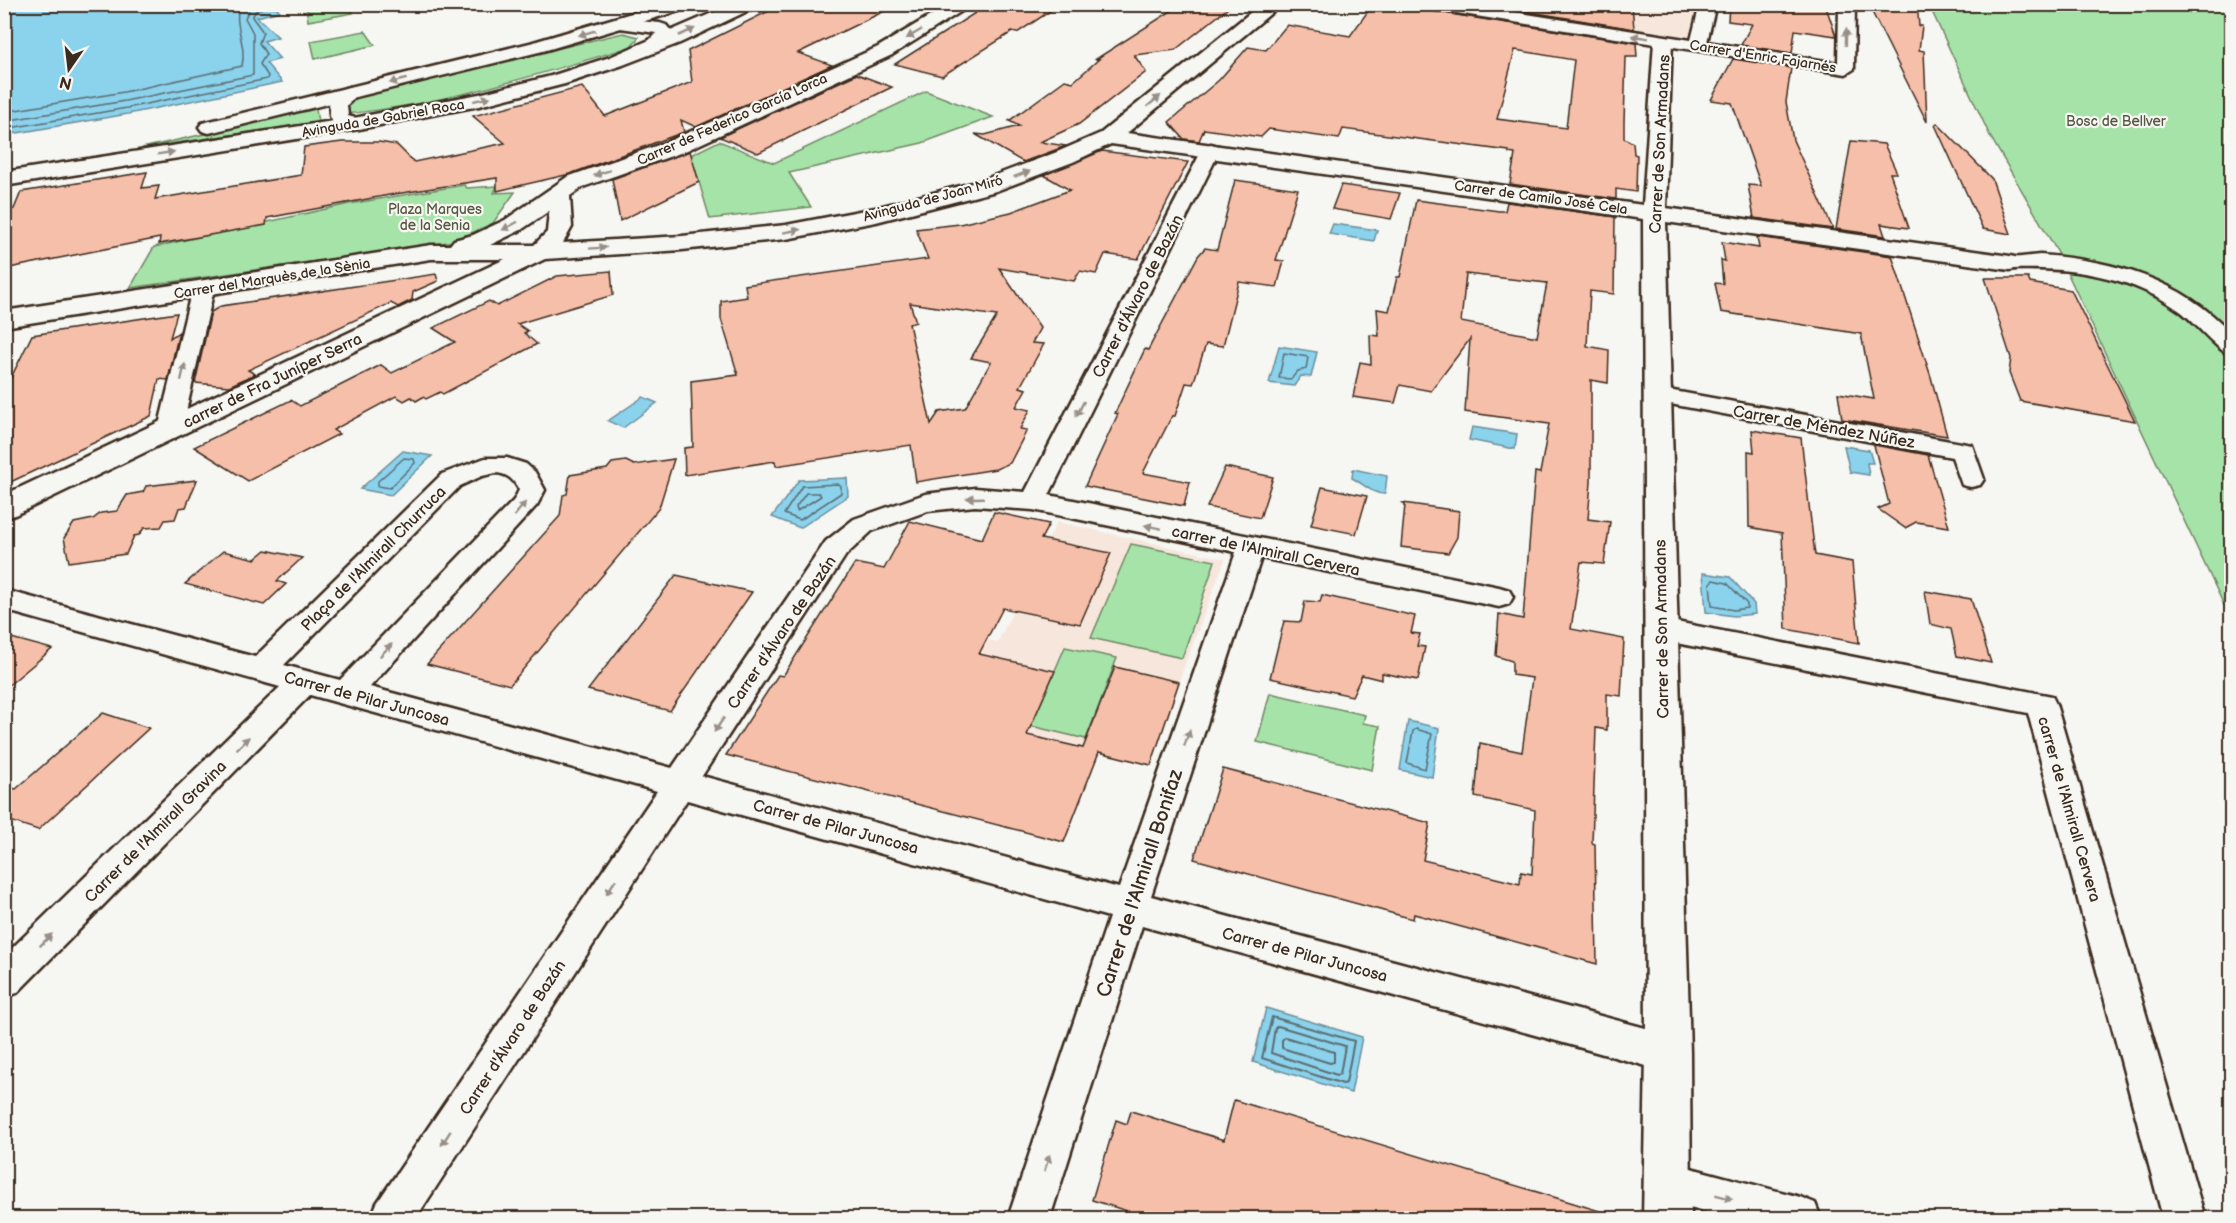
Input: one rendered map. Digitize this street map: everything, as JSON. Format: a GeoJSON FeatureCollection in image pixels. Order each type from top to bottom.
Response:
{"type":"FeatureCollection","features":[{"type":"Feature","properties":{"kind":"main road","name":"Avinguda de Gabriel Roca"},"geometry":{"type":"LineString","coordinates":[[4,167],[129,144],[351,92],[619,24],[683,4]]}},
{"type":"Feature","properties":{"kind":"main road","name":"Avinguda de Gabriel Roca"},"geometry":{"type":"LineString","coordinates":[[4,179],[357,124],[463,104],[539,86],[601,67],[649,49],[748,4]]}},
{"type":"Feature","properties":{"kind":"main road","name":"Carrer de Federico García Lorca"},"geometry":{"type":"LineString","coordinates":[[431,252],[481,240],[513,225],[575,182],[675,147],[885,51],[964,4]]}},
{"type":"Feature","properties":{"kind":"main road","name":"Avinguda de Joan Miró"},"geometry":{"type":"LineString","coordinates":[[540,252],[682,243],[776,233],[876,215],[988,186],[1065,158],[1108,137],[1273,4]]}},
{"type":"Feature","properties":{"kind":"main road","name":"Carrer de Son Armadans"},"geometry":{"type":"LineString","coordinates":[[1663,41],[1654,212],[1668,1053],[1667,1200]]}},
{"type":"Feature","properties":{"kind":"main road","name":"Carrer de Camilo José Cela"},"geometry":{"type":"LineString","coordinates":[[1108,137],[2010,263]]}},
{"type":"Feature","properties":{"kind":"main road"},"geometry":{"type":"LineString","coordinates":[[540,252],[561,231],[558,193]]}},
{"type":"Feature","properties":{"kind":"main road","name":"Carrer del Marquès de la Sènia"},"geometry":{"type":"LineString","coordinates":[[4,319],[431,252],[540,252]]}},
{"type":"Feature","properties":{"kind":"main road","name":"carrer de Fra Juníper Serra"},"geometry":{"type":"LineString","coordinates":[[4,508],[540,252]]}},
{"type":"Feature","properties":{"kind":"street","name":"Carrer d'Enric Fajarnés"},"geometry":{"type":"LineString","coordinates":[[1431,4],[1846,69],[1846,4]]}},
{"type":"Feature","properties":{"kind":"street"},"geometry":{"type":"LineString","coordinates":[[1562,25],[1571,4]]}},
{"type":"Feature","properties":{"kind":"street"},"geometry":{"type":"LineString","coordinates":[[1698,46],[1708,4]]}},
{"type":"Feature","properties":{"kind":"street"},"geometry":{"type":"LineString","coordinates":[[619,24],[660,28],[664,32],[662,38],[649,49]]}},
{"type":"Feature","properties":{"kind":"street"},"geometry":{"type":"LineString","coordinates":[[351,92],[338,104],[340,119],[357,124]]}},
{"type":"Feature","properties":{"kind":"street","name":"Carrer d'Álvaro de Bazán"},"geometry":{"type":"LineString","coordinates":[[392,1218],[836,548],[863,525],[925,503],[975,497],[1033,501],[1211,150]]}},
{"type":"Feature","properties":{"kind":"street"},"geometry":{"type":"LineString","coordinates":[[2010,263],[2131,292],[2174,311],[2228,344]]}},
{"type":"Feature","properties":{"kind":"street"},"geometry":{"type":"LineString","coordinates":[[170,429],[203,289]]}},
{"type":"Feature","properties":{"kind":"street","name":"Carrer de Méndez Núñez"},"geometry":{"type":"LineString","coordinates":[[1657,395],[1963,451],[1971,479]]}},
{"type":"Feature","properties":{"kind":"street","name":"Plaça de l'Almirall Churruca"},"geometry":{"type":"LineString","coordinates":[[261,669],[451,480],[483,466],[496,464],[515,470],[528,480],[532,490],[524,505],[346,693]]}},
{"type":"Feature","properties":{"kind":"street","name":"carrer de l'Almirall Cervera"},"geometry":{"type":"LineString","coordinates":[[1033,501],[1251,548],[1499,597]]}},
{"type":"Feature","properties":{"kind":"street","name":"Carrer de l'Almirall Bonifaz"},"geometry":{"type":"LineString","coordinates":[[1029,1218],[1130,907],[1251,548]]}},
{"type":"Feature","properties":{"kind":"street","name":"Carrer de Pilar Juncosa"},"geometry":{"type":"LineString","coordinates":[[4,600],[1668,1053]]}},
{"type":"Feature","properties":{"kind":"street","name":"carrer de l'Almirall Cervera"},"geometry":{"type":"LineString","coordinates":[[1661,630],[2041,704],[2184,1218]]}},
{"type":"Feature","properties":{"kind":"street","name":"Carrer de l'Almirall Gravina"},"geometry":{"type":"LineString","coordinates":[[4,981],[305,681]]}},
{"type":"Feature","properties":{"kind":"street"},"geometry":{"type":"LineString","coordinates":[[1667,1200],[1800,1218]]}},
{"type":"Feature","properties":{"kind":"shaded area"},"geometry":{"type":"Polygon","coordinates":[[[1583,5],[1645,5],[1695,13],[1688,40],[1577,22],[1583,5]]]}},
{"type":"Feature","properties":{"kind":"shaded area"},"geometry":{"type":"Polygon","coordinates":[[[1057,522],[1225,559],[1178,683],[1151,765],[954,717],[937,631],[998,642],[1057,522]]]}},
{"type":"Feature","properties":{"kind":"green space"},"geometry":{"type":"Polygon","coordinates":[[[306,5],[347,5],[353,13],[308,21],[306,5]]]}},
{"type":"Feature","properties":{"kind":"green space","name":"Bosc de Bellver"},"geometry":{"type":"Polygon","coordinates":[[[1929,5],[2231,5],[2231,620],[2057,251],[1990,136],[1929,5]]]}},
{"type":"Feature","properties":{"kind":"green space"},"geometry":{"type":"Polygon","coordinates":[[[365,31],[375,45],[315,59],[311,41],[365,31]]]}},
{"type":"Feature","properties":{"kind":"green space"},"geometry":{"type":"Polygon","coordinates":[[[623,33],[639,37],[630,47],[488,88],[417,104],[344,114],[347,99],[623,33]]]}},
{"type":"Feature","properties":{"kind":"green space"},"geometry":{"type":"Polygon","coordinates":[[[926,91],[993,117],[922,143],[789,173],[811,207],[710,219],[691,155],[719,141],[774,163],[926,91]]]}},
{"type":"Feature","properties":{"kind":"green space"},"geometry":{"type":"Polygon","coordinates":[[[316,109],[318,122],[142,148],[316,109]]]}},
{"type":"Feature","properties":{"kind":"green space","name":"Plaza Marques de la Senia"},"geometry":{"type":"Polygon","coordinates":[[[464,185],[467,188],[497,186],[494,193],[515,192],[493,223],[455,241],[130,288],[154,247],[349,204],[464,185]]]}},
{"type":"Feature","properties":{"kind":"green space"},"geometry":{"type":"Polygon","coordinates":[[[1131,544],[1215,561],[1182,658],[1091,638],[1131,544]]]}},
{"type":"Feature","properties":{"kind":"green space"},"geometry":{"type":"Polygon","coordinates":[[[1065,647],[1117,658],[1086,739],[1031,726],[1065,647]]]}},
{"type":"Feature","properties":{"kind":"green space"},"geometry":{"type":"Polygon","coordinates":[[[1270,693],[1365,715],[1363,723],[1380,726],[1372,770],[1257,742],[1270,693]]]}},
{"type":"Feature","properties":{"kind":"water"},"geometry":{"type":"Polygon","coordinates":[[[273,4],[280,11],[257,17],[278,37],[264,41],[280,59],[266,63],[282,82],[128,114],[5,135],[5,5],[273,4]]]}},
{"type":"Feature","properties":{"kind":"water"},"geometry":{"type":"Polygon","coordinates":[[[1333,224],[1377,230],[1374,241],[1329,234],[1333,224]]]}},
{"type":"Feature","properties":{"kind":"water"},"geometry":{"type":"Polygon","coordinates":[[[1279,346],[1317,352],[1311,377],[1301,376],[1294,386],[1269,383],[1279,346]]]}},
{"type":"Feature","properties":{"kind":"water"},"geometry":{"type":"Polygon","coordinates":[[[643,397],[657,403],[623,428],[608,421],[643,397]]]}},
{"type":"Feature","properties":{"kind":"water"},"geometry":{"type":"Polygon","coordinates":[[[1472,427],[1517,434],[1515,449],[1469,440],[1472,427]]]}},
{"type":"Feature","properties":{"kind":"water"},"geometry":{"type":"Polygon","coordinates":[[[1844,446],[1869,450],[1873,463],[1867,463],[1869,475],[1850,472],[1844,446]]]}},
{"type":"Feature","properties":{"kind":"water"},"geometry":{"type":"Polygon","coordinates":[[[403,451],[432,456],[391,495],[360,489],[403,451]]]}},
{"type":"Feature","properties":{"kind":"water"},"geometry":{"type":"Polygon","coordinates":[[[1353,469],[1387,476],[1385,494],[1372,491],[1352,478],[1353,469]]]}},
{"type":"Feature","properties":{"kind":"water"},"geometry":{"type":"Polygon","coordinates":[[[847,478],[848,496],[800,528],[772,517],[799,480],[847,478]]]}},
{"type":"Feature","properties":{"kind":"water"},"geometry":{"type":"Polygon","coordinates":[[[1703,573],[1730,577],[1754,604],[1755,614],[1734,616],[1706,612],[1703,573]]]}},
{"type":"Feature","properties":{"kind":"water"},"geometry":{"type":"Polygon","coordinates":[[[1408,721],[1439,728],[1432,777],[1400,770],[1408,721]]]}},
{"type":"Feature","properties":{"kind":"water"},"geometry":{"type":"Polygon","coordinates":[[[1266,1008],[1362,1037],[1351,1093],[1253,1062],[1266,1008]]]}},
{"type":"Feature","properties":{"kind":"building"},"geometry":{"type":"Polygon","coordinates":[[[783,4],[899,4],[798,53],[832,65],[696,127],[681,120],[684,132],[570,174],[497,191],[497,178],[389,195],[267,218],[266,225],[159,244],[160,238],[4,269],[4,210],[14,209],[21,192],[147,172],[142,188],[159,186],[155,199],[301,175],[304,147],[342,142],[379,142],[397,145],[414,162],[505,143],[473,116],[582,87],[605,116],[692,82],[688,51],[783,4]]]}},
{"type":"Feature","properties":{"kind":"building"},"geometry":{"type":"Polygon","coordinates":[[[989,4],[1061,4],[1017,33],[1012,32],[942,76],[895,64],[989,4]]]}},
{"type":"Feature","properties":{"kind":"building"},"geometry":{"type":"Polygon","coordinates":[[[1182,4],[1233,4],[1175,50],[1134,55],[1146,72],[1079,124],[1040,142],[1066,146],[1023,162],[975,134],[985,135],[1019,126],[1009,121],[1065,80],[1073,82],[1099,59],[1096,59],[1182,4]]]}},
{"type":"Feature","properties":{"kind":"building"},"geometry":{"type":"Polygon","coordinates":[[[1385,4],[1422,4],[1431,11],[1636,43],[1637,57],[1626,57],[1624,138],[1633,143],[1634,154],[1637,155],[1636,192],[1616,189],[1616,199],[1510,184],[1515,154],[1509,151],[1343,129],[1339,139],[1269,129],[1261,137],[1204,129],[1199,141],[1184,139],[1169,122],[1219,80],[1248,47],[1266,50],[1287,25],[1350,36],[1371,7],[1385,9],[1385,4]],[[1515,50],[1497,119],[1566,128],[1574,60],[1515,50]]]}},
{"type":"Feature","properties":{"kind":"building"},"geometry":{"type":"Polygon","coordinates":[[[1482,4],[1632,4],[1634,29],[1482,4]]]}},
{"type":"Feature","properties":{"kind":"building"},"geometry":{"type":"Polygon","coordinates":[[[1729,4],[1825,4],[1836,36],[1795,30],[1792,53],[1741,45],[1752,24],[1728,21],[1729,4]]]}},
{"type":"Feature","properties":{"kind":"building"},"geometry":{"type":"Polygon","coordinates":[[[1868,4],[1917,4],[1919,26],[1922,26],[1919,50],[1924,51],[1927,122],[1868,4]]]}},
{"type":"Feature","properties":{"kind":"building"},"geometry":{"type":"Polygon","coordinates":[[[1733,59],[1791,68],[1786,102],[1793,140],[1833,229],[1754,218],[1748,185],[1761,186],[1732,103],[1711,100],[1733,59]]]}},
{"type":"Feature","properties":{"kind":"building"},"geometry":{"type":"Polygon","coordinates":[[[857,74],[892,87],[758,153],[720,137],[857,74]]]}},
{"type":"Feature","properties":{"kind":"building"},"geometry":{"type":"Polygon","coordinates":[[[1937,123],[1992,179],[2011,234],[1983,229],[1935,125],[1937,123]]]}},
{"type":"Feature","properties":{"kind":"building"},"geometry":{"type":"Polygon","coordinates":[[[1851,141],[1884,144],[1897,173],[1890,173],[1909,228],[1881,224],[1885,236],[1836,229],[1851,141]]]}},
{"type":"Feature","properties":{"kind":"building"},"geometry":{"type":"Polygon","coordinates":[[[690,151],[699,182],[620,221],[612,179],[690,151]]]}},
{"type":"Feature","properties":{"kind":"building"},"geometry":{"type":"Polygon","coordinates":[[[1102,151],[1188,162],[1138,259],[1105,254],[1096,274],[1080,271],[1074,281],[999,268],[1040,328],[1032,343],[1044,344],[1020,387],[1026,389],[1016,407],[1030,410],[1020,429],[1027,430],[1010,463],[996,469],[916,482],[911,445],[776,466],[775,461],[685,475],[684,448],[693,447],[691,381],[738,375],[721,319],[721,301],[747,297],[745,285],[928,259],[916,229],[960,224],[1011,212],[1070,190],[1044,175],[1102,151]],[[910,303],[916,322],[909,324],[931,424],[939,412],[965,408],[991,362],[971,358],[997,316],[910,303]]]}},
{"type":"Feature","properties":{"kind":"building"},"geometry":{"type":"Polygon","coordinates":[[[1235,180],[1298,189],[1276,260],[1284,261],[1277,287],[1239,282],[1223,346],[1206,344],[1193,384],[1186,383],[1175,416],[1172,416],[1143,473],[1190,482],[1184,506],[1085,486],[1118,414],[1115,413],[1145,349],[1148,350],[1198,256],[1205,248],[1217,250],[1235,180]]]}},
{"type":"Feature","properties":{"kind":"building"},"geometry":{"type":"Polygon","coordinates":[[[1341,185],[1400,193],[1391,219],[1332,209],[1341,185]]]}},
{"type":"Feature","properties":{"kind":"building"},"geometry":{"type":"Polygon","coordinates":[[[1416,200],[1499,211],[1505,211],[1507,202],[1615,217],[1614,294],[1590,291],[1587,346],[1609,350],[1608,383],[1591,380],[1591,482],[1588,519],[1610,522],[1604,564],[1581,562],[1571,629],[1624,639],[1621,696],[1607,694],[1607,730],[1596,728],[1592,843],[1595,844],[1597,964],[1414,914],[1413,919],[1194,859],[1223,769],[1430,823],[1423,860],[1520,884],[1521,872],[1532,874],[1535,810],[1475,797],[1480,743],[1522,752],[1532,678],[1512,675],[1512,661],[1496,656],[1499,614],[1523,619],[1535,472],[1540,473],[1549,424],[1465,412],[1470,339],[1431,391],[1400,385],[1395,403],[1353,397],[1360,362],[1371,364],[1370,335],[1379,336],[1377,309],[1389,311],[1397,277],[1400,277],[1416,200]],[[1466,274],[1461,322],[1537,337],[1547,283],[1466,274]]]}},
{"type":"Feature","properties":{"kind":"building"},"geometry":{"type":"Polygon","coordinates":[[[1757,237],[1892,256],[1931,377],[1947,436],[1842,419],[1838,393],[1874,399],[1861,334],[1721,312],[1715,283],[1723,284],[1721,260],[1725,261],[1722,242],[1759,248],[1757,237]]]}},
{"type":"Feature","properties":{"kind":"building"},"geometry":{"type":"Polygon","coordinates":[[[611,271],[613,295],[517,324],[528,331],[524,333],[537,344],[443,394],[440,392],[416,401],[411,397],[404,401],[396,396],[333,430],[339,434],[248,481],[194,447],[291,400],[300,406],[381,365],[392,373],[455,342],[433,328],[489,301],[497,306],[557,276],[611,271]]]}},
{"type":"Feature","properties":{"kind":"building"},"geometry":{"type":"Polygon","coordinates":[[[436,274],[438,281],[413,292],[412,300],[398,307],[391,303],[248,370],[255,374],[229,386],[195,383],[211,312],[221,306],[436,274]]]}},
{"type":"Feature","properties":{"kind":"building"},"geometry":{"type":"Polygon","coordinates":[[[1985,278],[2028,278],[2030,283],[2071,290],[2135,421],[2020,401],[2009,373],[2011,358],[1985,278]]]}},
{"type":"Feature","properties":{"kind":"building"},"geometry":{"type":"Polygon","coordinates":[[[177,313],[170,338],[179,332],[168,380],[159,379],[151,416],[4,485],[4,392],[32,335],[177,313]]]}},
{"type":"Feature","properties":{"kind":"building"},"geometry":{"type":"Polygon","coordinates":[[[1752,430],[1801,438],[1815,555],[1852,562],[1859,643],[1786,629],[1782,533],[1749,527],[1748,451],[1754,452],[1752,430]]]}},
{"type":"Feature","properties":{"kind":"building"},"geometry":{"type":"Polygon","coordinates":[[[1874,445],[1928,455],[1949,527],[1916,522],[1905,528],[1878,509],[1889,504],[1874,445]]]}},
{"type":"Feature","properties":{"kind":"building"},"geometry":{"type":"Polygon","coordinates":[[[674,459],[659,508],[510,685],[427,664],[560,516],[563,495],[567,494],[570,475],[607,469],[612,463],[626,461],[634,465],[674,459]]]}},
{"type":"Feature","properties":{"kind":"building"},"geometry":{"type":"Polygon","coordinates":[[[1225,467],[1273,477],[1260,518],[1207,507],[1225,467]]]}},
{"type":"Feature","properties":{"kind":"building"},"geometry":{"type":"Polygon","coordinates":[[[197,480],[186,507],[179,508],[175,519],[165,520],[161,527],[144,528],[139,535],[134,536],[126,554],[69,562],[64,538],[74,523],[93,519],[101,513],[117,511],[127,495],[143,492],[146,486],[197,480]]]}},
{"type":"Feature","properties":{"kind":"building"},"geometry":{"type":"Polygon","coordinates":[[[1322,487],[1367,496],[1356,534],[1311,525],[1322,487]]]}},
{"type":"Feature","properties":{"kind":"building"},"geometry":{"type":"Polygon","coordinates":[[[1403,503],[1459,511],[1457,537],[1448,553],[1401,547],[1405,505],[1403,503]]]}},
{"type":"Feature","properties":{"kind":"building"},"geometry":{"type":"Polygon","coordinates":[[[994,512],[1049,524],[1041,539],[1111,553],[1080,624],[1003,608],[979,654],[1055,671],[1027,735],[1083,748],[1115,667],[1179,682],[1151,765],[1099,752],[1064,842],[726,755],[778,675],[783,676],[855,563],[884,569],[910,521],[982,539],[994,512]]]}},
{"type":"Feature","properties":{"kind":"building"},"geometry":{"type":"Polygon","coordinates":[[[266,550],[302,558],[277,581],[286,584],[264,605],[185,584],[223,551],[255,559],[266,550]]]}},
{"type":"Feature","properties":{"kind":"building"},"geometry":{"type":"Polygon","coordinates":[[[676,575],[752,592],[670,711],[588,690],[676,575]]]}},
{"type":"Feature","properties":{"kind":"building"},"geometry":{"type":"Polygon","coordinates":[[[1925,591],[1971,599],[1991,663],[1957,656],[1951,629],[1930,624],[1925,591]]]}},
{"type":"Feature","properties":{"kind":"building"},"geometry":{"type":"Polygon","coordinates":[[[1322,595],[1415,616],[1411,633],[1420,634],[1417,646],[1425,647],[1418,680],[1382,673],[1382,680],[1362,675],[1352,696],[1270,678],[1284,621],[1301,622],[1305,601],[1320,602],[1322,595]]]}},
{"type":"Feature","properties":{"kind":"building"},"geometry":{"type":"Polygon","coordinates":[[[4,636],[52,649],[4,689],[4,636]]]}},
{"type":"Feature","properties":{"kind":"building"},"geometry":{"type":"Polygon","coordinates":[[[103,713],[149,728],[38,830],[4,819],[4,786],[16,789],[103,713]]]}},
{"type":"Feature","properties":{"kind":"building"},"geometry":{"type":"Polygon","coordinates":[[[1234,1100],[1603,1212],[1602,1218],[1149,1218],[1092,1200],[1116,1120],[1127,1124],[1131,1111],[1224,1140],[1234,1100]]]}}]}
